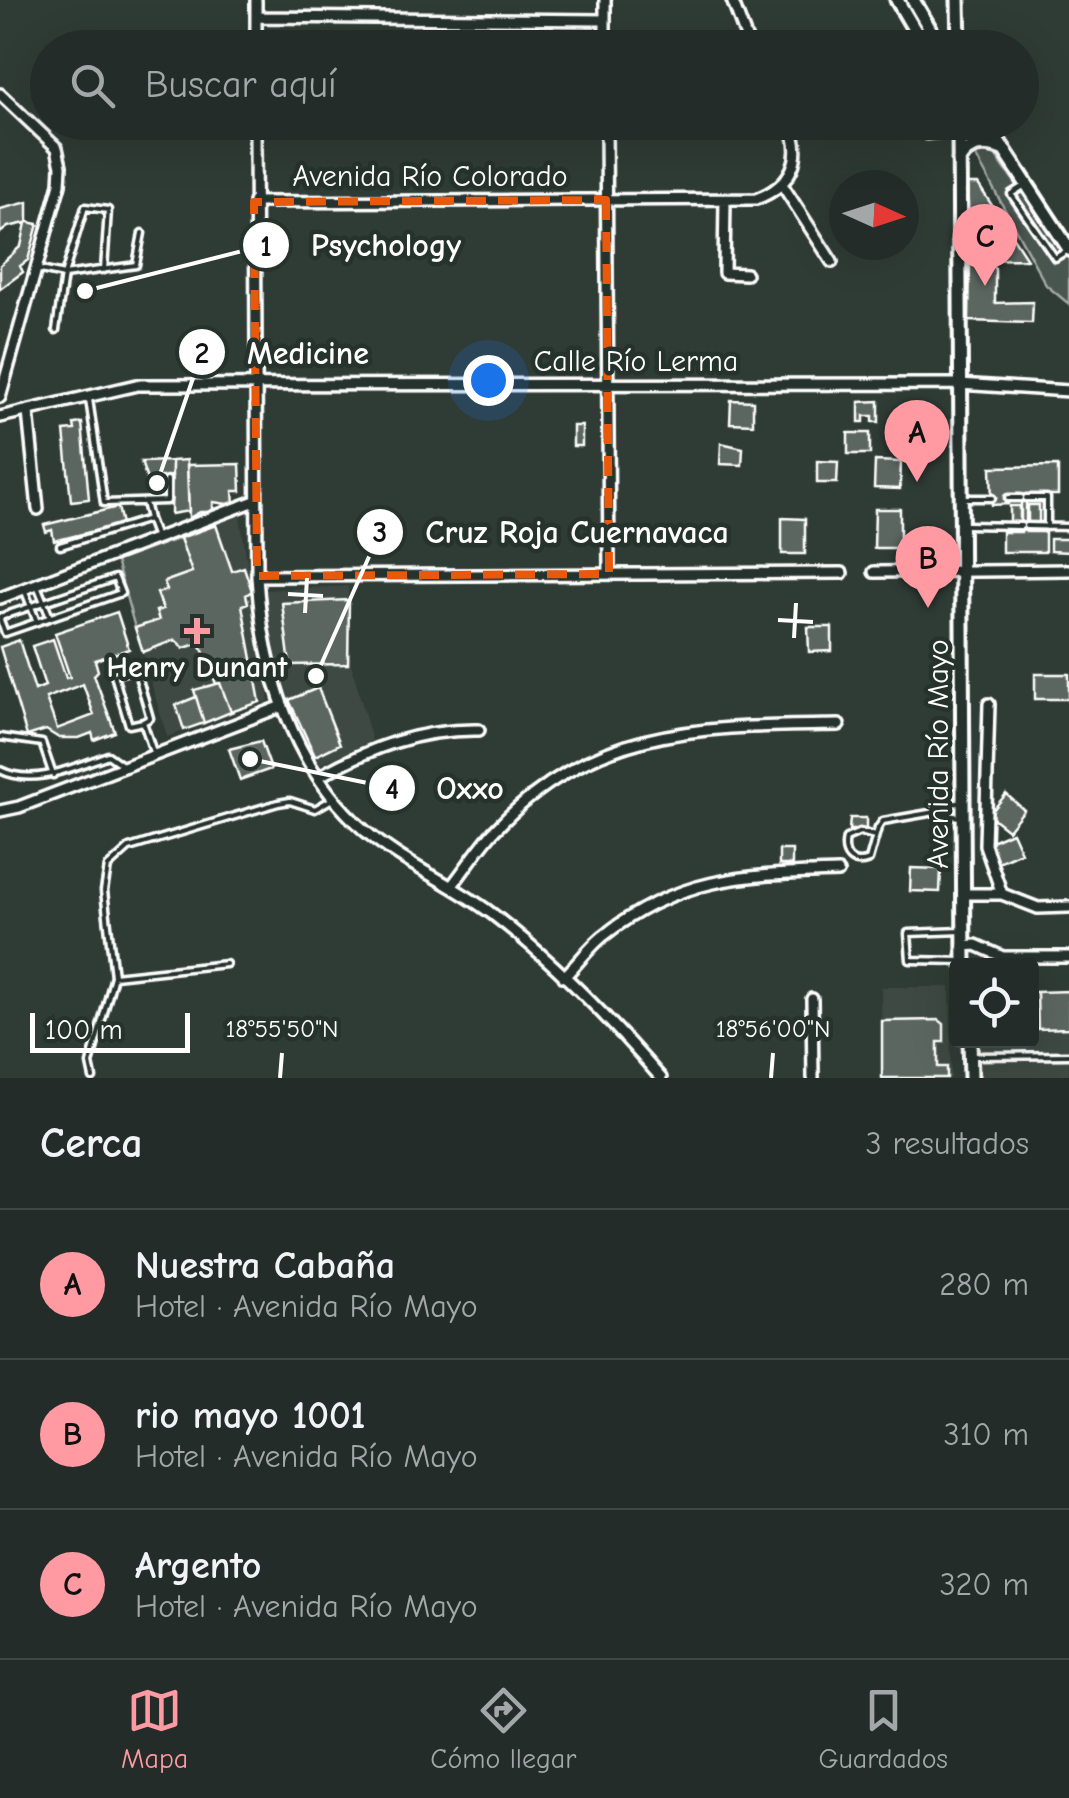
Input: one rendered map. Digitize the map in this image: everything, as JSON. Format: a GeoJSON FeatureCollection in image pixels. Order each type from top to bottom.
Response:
{"type":"FeatureCollection","features":[{"type":"Feature","properties":{"kind":"street"},"geometry":{"type":"LineString","coordinates":[[256,0],[256,30]]}},
{"type":"Feature","properties":{"kind":"street"},"geometry":{"type":"LineString","coordinates":[[605,0],[605,30]]}},
{"type":"Feature","properties":{"kind":"street"},"geometry":{"type":"LineString","coordinates":[[732,0],[743,30]]}},
{"type":"Feature","properties":{"kind":"street"},"geometry":{"type":"LineString","coordinates":[[897,0],[914,30]]}},
{"type":"Feature","properties":{"kind":"street"},"geometry":{"type":"LineString","coordinates":[[913,0],[930,30]]}},
{"type":"Feature","properties":{"kind":"street"},"geometry":{"type":"LineString","coordinates":[[958,0],[959,30]]}},
{"type":"Feature","properties":{"kind":"street"},"geometry":{"type":"LineString","coordinates":[[256,17],[605,20]]}},
{"type":"Feature","properties":{"kind":"street"},"geometry":{"type":"LineString","coordinates":[[0,94],[30,122]]}},
{"type":"Feature","properties":{"kind":"street"},"geometry":{"type":"LineString","coordinates":[[0,396],[60,184],[57,148],[49,140]]}},
{"type":"Feature","properties":{"kind":"street"},"geometry":{"type":"LineString","coordinates":[[255,140],[257,576],[268,662],[282,706],[318,777],[364,830],[524,940],[625,1037],[661,1078]]}},
{"type":"Feature","properties":{"kind":"street"},"geometry":{"type":"LineString","coordinates":[[606,140],[609,574]]}},
{"type":"Feature","properties":{"kind":"street"},"geometry":{"type":"LineString","coordinates":[[795,140],[795,160],[784,186],[832,262]]}},
{"type":"Feature","properties":{"kind":"street","name":"Avenida Río Mayo"},"geometry":{"type":"LineString","coordinates":[[959,140],[964,958]]}},
{"type":"Feature","properties":{"kind":"street"},"geometry":{"type":"LineString","coordinates":[[997,140],[1069,249]]}},
{"type":"Feature","properties":{"kind":"street"},"geometry":{"type":"LineString","coordinates":[[959,160],[977,146],[1002,148]]}},
{"type":"Feature","properties":{"kind":"street","name":"Avenida Río Colorado"},"geometry":{"type":"LineString","coordinates":[[254,202],[756,199],[784,186]]}},
{"type":"Feature","properties":{"kind":"street"},"geometry":{"type":"LineString","coordinates":[[725,199],[724,274],[746,274]]}},
{"type":"Feature","properties":{"kind":"street","name":"Calle Río Lerma"},"geometry":{"type":"LineString","coordinates":[[0,417],[137,385],[959,384],[1069,391]]}},
{"type":"Feature","properties":{"kind":"street"},"geometry":{"type":"LineString","coordinates":[[28,412],[38,510]]}},
{"type":"Feature","properties":{"kind":"street"},"geometry":{"type":"LineString","coordinates":[[0,598],[255,501]]}},
{"type":"Feature","properties":{"kind":"street"},"geometry":{"type":"LineString","coordinates":[[874,572],[1069,570]]}},
{"type":"Feature","properties":{"kind":"street"},"geometry":{"type":"LineString","coordinates":[[257,576],[842,573]]}},
{"type":"Feature","properties":{"kind":"street"},"geometry":{"type":"LineString","coordinates":[[988,704],[984,846],[1002,894]]}},
{"type":"Feature","properties":{"kind":"street"},"geometry":{"type":"LineString","coordinates":[[0,810],[19,807],[282,706]]}},
{"type":"Feature","properties":{"kind":"street"},"geometry":{"type":"LineString","coordinates":[[452,887],[503,823],[557,777],[589,759],[632,743],[684,731],[839,725]]}},
{"type":"Feature","properties":{"kind":"street"},"geometry":{"type":"LineString","coordinates":[[318,777],[360,754],[418,733],[479,730]]}},
{"type":"Feature","properties":{"kind":"street"},"geometry":{"type":"LineString","coordinates":[[564,977],[601,938],[681,892],[750,875],[838,872]]}},
{"type":"Feature","properties":{"kind":"street"},"geometry":{"type":"LineString","coordinates":[[963,894],[1002,894],[1038,908],[1069,907]]}},
{"type":"Feature","properties":{"kind":"street"},"geometry":{"type":"LineString","coordinates":[[963,946],[976,945],[1002,957],[1069,957]]}},
{"type":"Feature","properties":{"kind":"street"},"geometry":{"type":"LineString","coordinates":[[812,999],[813,1078]]}},
{"type":"Feature","properties":{"kind":"street"},"geometry":{"type":"LineString","coordinates":[[970,1048],[971,1078]]}},
{"type":"Feature","properties":{"kind":"lane"},"geometry":{"type":"LineString","coordinates":[[56,330],[64,275],[86,207],[108,210],[104,270]]}},
{"type":"Feature","properties":{"kind":"lane"},"geometry":{"type":"LineString","coordinates":[[36,269],[64,275],[136,266],[142,233]]}},
{"type":"Feature","properties":{"kind":"lane"},"geometry":{"type":"LineString","coordinates":[[88,397],[104,503],[167,501],[166,480]]}},
{"type":"Feature","properties":{"kind":"lane"},"geometry":{"type":"LineString","coordinates":[[961,498],[992,498]]}},
{"type":"Feature","properties":{"kind":"lane"},"geometry":{"type":"LineString","coordinates":[[1008,498],[1047,498],[1047,527]]}},
{"type":"Feature","properties":{"kind":"lane"},"geometry":{"type":"LineString","coordinates":[[145,502],[156,538]]}},
{"type":"Feature","properties":{"kind":"lane"},"geometry":{"type":"LineString","coordinates":[[60,546],[149,520]]}},
{"type":"Feature","properties":{"kind":"lane"},"geometry":{"type":"LineString","coordinates":[[961,524],[1069,527]]}},
{"type":"Feature","properties":{"kind":"lane"},"geometry":{"type":"LineString","coordinates":[[115,578],[120,593],[5,633],[0,619],[44,603],[115,578]]}},
{"type":"Feature","properties":{"kind":"lane"},"geometry":{"type":"LineString","coordinates":[[36,584],[50,617]]}},
{"type":"Feature","properties":{"kind":"lane"},"geometry":{"type":"LineString","coordinates":[[24,588],[36,622]]}},
{"type":"Feature","properties":{"kind":"lane"},"geometry":{"type":"LineString","coordinates":[[136,669],[150,718],[143,722],[129,726],[114,675],[136,669]]}},
{"type":"Feature","properties":{"kind":"lane"},"geometry":{"type":"LineString","coordinates":[[143,722],[154,755]]}},
{"type":"Feature","properties":{"kind":"lane"},"geometry":{"type":"LineString","coordinates":[[0,736],[42,743],[53,775]]}},
{"type":"Feature","properties":{"kind":"lane"},"geometry":{"type":"LineString","coordinates":[[0,770],[30,776],[53,775],[108,755],[124,766]]}},
{"type":"Feature","properties":{"kind":"lane"},"geometry":{"type":"LineString","coordinates":[[93,1078],[90,1064],[114,976],[104,891],[108,867],[129,848],[290,801],[314,809],[334,798]]}},
{"type":"Feature","properties":{"kind":"lane"},"geometry":{"type":"LineString","coordinates":[[875,836],[860,832],[846,838],[844,848],[849,860],[869,860],[883,821],[935,812],[963,802]]}},
{"type":"Feature","properties":{"kind":"lane"},"geometry":{"type":"LineString","coordinates":[[935,812],[947,817],[963,816]]}},
{"type":"Feature","properties":{"kind":"lane"},"geometry":{"type":"LineString","coordinates":[[949,962],[910,960],[908,933],[963,930]]}},
{"type":"Feature","properties":{"kind":"lane"},"geometry":{"type":"LineString","coordinates":[[114,976],[226,964]]}},
{"type":"Feature","properties":{"kind":"lane"},"geometry":{"type":"LineString","coordinates":[[971,1056],[1069,1055]]}},
{"type":"Feature","properties":{"kind":"highlighted area"},"geometry":{"type":"Polygon","coordinates":[[[606,200],[609,574],[257,576],[254,202],[606,200]]]}},
{"type":"Feature","properties":{"kind":"shaded area"},"geometry":{"type":"Polygon","coordinates":[[[967,140],[984,140],[1069,256],[1069,304],[1046,285],[967,140]]]}},
{"type":"Feature","properties":{"kind":"shaded area","name":"Henry Dunant"},"geometry":{"type":"Polygon","coordinates":[[[240,516],[269,701],[167,737],[116,561],[240,516]]]}},
{"type":"Feature","properties":{"kind":"shaded area"},"geometry":{"type":"Polygon","coordinates":[[[180,538],[192,572],[164,582],[167,590],[158,593],[163,609],[156,611],[159,620],[135,628],[116,561],[180,538]]]}},
{"type":"Feature","properties":{"kind":"shaded area"},"geometry":{"type":"Polygon","coordinates":[[[348,586],[351,663],[372,741],[318,765],[274,667],[261,590],[348,586]]]}},
{"type":"Feature","properties":{"kind":"shaded area"},"geometry":{"type":"Polygon","coordinates":[[[881,987],[949,987],[951,1078],[882,1078],[881,987]]]}},
{"type":"Feature","properties":{"kind":"shaded area"},"geometry":{"type":"Polygon","coordinates":[[[1069,991],[1069,1078],[977,1078],[976,1048],[1039,1048],[1039,992],[1069,991]]]}},
{"type":"Feature","properties":{"kind":"building"},"geometry":{"type":"Polygon","coordinates":[[[967,184],[978,184],[1027,259],[970,260],[966,264],[965,242],[970,241],[967,184]]]}},
{"type":"Feature","properties":{"kind":"building"},"geometry":{"type":"Polygon","coordinates":[[[28,202],[28,222],[38,224],[28,260],[20,266],[23,272],[0,289],[0,265],[21,246],[26,223],[0,233],[0,209],[28,202]]]}},
{"type":"Feature","properties":{"kind":"building"},"geometry":{"type":"Polygon","coordinates":[[[970,260],[986,260],[995,269],[995,303],[1033,302],[1032,323],[969,321],[970,260]]]}},
{"type":"Feature","properties":{"kind":"building"},"geometry":{"type":"Polygon","coordinates":[[[731,400],[753,401],[753,424],[730,423],[731,400]]]}},
{"type":"Feature","properties":{"kind":"building"},"geometry":{"type":"Polygon","coordinates":[[[879,401],[879,422],[873,422],[873,416],[864,416],[864,422],[859,422],[859,402],[879,401]]]}},
{"type":"Feature","properties":{"kind":"building"},"geometry":{"type":"Polygon","coordinates":[[[82,423],[89,499],[71,501],[64,431],[75,430],[74,424],[82,423]]]}},
{"type":"Feature","properties":{"kind":"building"},"geometry":{"type":"Polygon","coordinates":[[[573,426],[582,426],[582,446],[573,446],[573,426]]]}},
{"type":"Feature","properties":{"kind":"building"},"geometry":{"type":"Polygon","coordinates":[[[848,433],[870,433],[870,454],[848,454],[848,433]]]}},
{"type":"Feature","properties":{"kind":"building"},"geometry":{"type":"Polygon","coordinates":[[[721,443],[743,448],[742,465],[720,464],[721,443]]]}},
{"type":"Feature","properties":{"kind":"building"},"geometry":{"type":"Polygon","coordinates":[[[187,460],[189,511],[171,514],[172,461],[187,460]]]}},
{"type":"Feature","properties":{"kind":"building"},"geometry":{"type":"Polygon","coordinates":[[[172,461],[172,476],[153,478],[153,483],[148,483],[141,462],[172,461]]]}},
{"type":"Feature","properties":{"kind":"building"},"geometry":{"type":"Polygon","coordinates":[[[817,461],[838,462],[837,483],[817,483],[817,461]]]}},
{"type":"Feature","properties":{"kind":"building"},"geometry":{"type":"Polygon","coordinates":[[[875,461],[901,462],[900,489],[874,488],[875,461]]]}},
{"type":"Feature","properties":{"kind":"building"},"geometry":{"type":"Polygon","coordinates":[[[240,464],[241,491],[233,491],[234,505],[213,502],[213,512],[200,512],[189,518],[187,465],[240,464]]]}},
{"type":"Feature","properties":{"kind":"building"},"geometry":{"type":"Polygon","coordinates":[[[1058,466],[1058,495],[1026,495],[1026,532],[1045,532],[1045,552],[1002,552],[1002,532],[1021,532],[1021,495],[1008,495],[1008,504],[992,505],[991,467],[1058,466]]]}},
{"type":"Feature","properties":{"kind":"building"},"geometry":{"type":"Polygon","coordinates":[[[1028,505],[1039,505],[1039,523],[1028,523],[1028,505]]]}},
{"type":"Feature","properties":{"kind":"building"},"geometry":{"type":"Polygon","coordinates":[[[1010,506],[1020,506],[1020,524],[1010,524],[1010,506]]]}},
{"type":"Feature","properties":{"kind":"building"},"geometry":{"type":"Polygon","coordinates":[[[118,507],[122,524],[54,541],[52,530],[46,532],[44,525],[118,507]]]}},
{"type":"Feature","properties":{"kind":"building"},"geometry":{"type":"Polygon","coordinates":[[[875,509],[900,509],[900,548],[874,548],[875,509]]]}},
{"type":"Feature","properties":{"kind":"building"},"geometry":{"type":"Polygon","coordinates":[[[782,518],[805,519],[805,554],[782,554],[782,518]]]}},
{"type":"Feature","properties":{"kind":"building"},"geometry":{"type":"Polygon","coordinates":[[[216,525],[232,571],[244,567],[252,591],[246,595],[248,603],[242,605],[260,702],[231,712],[200,643],[184,648],[175,640],[143,652],[135,628],[159,620],[156,611],[163,609],[157,593],[167,590],[164,582],[192,572],[180,538],[216,525]]]}},
{"type":"Feature","properties":{"kind":"building"},"geometry":{"type":"Polygon","coordinates":[[[1050,539],[1069,539],[1069,552],[1050,551],[1050,539]]]}},
{"type":"Feature","properties":{"kind":"building"},"geometry":{"type":"Polygon","coordinates":[[[349,600],[348,664],[290,665],[282,603],[349,600]]]}},
{"type":"Feature","properties":{"kind":"building"},"geometry":{"type":"Polygon","coordinates":[[[117,612],[129,649],[95,660],[98,671],[94,675],[115,732],[94,740],[92,733],[59,738],[46,730],[27,736],[0,647],[19,640],[35,690],[45,686],[32,646],[53,639],[66,678],[70,677],[55,633],[117,612]],[[83,684],[46,698],[57,729],[94,715],[83,684]]]}},
{"type":"Feature","properties":{"kind":"building"},"geometry":{"type":"Polygon","coordinates":[[[808,627],[832,627],[832,651],[809,652],[808,627]]]}},
{"type":"Feature","properties":{"kind":"building"},"geometry":{"type":"Polygon","coordinates":[[[1035,674],[1069,674],[1069,699],[1035,699],[1035,674]]]}},
{"type":"Feature","properties":{"kind":"building"},"geometry":{"type":"Polygon","coordinates":[[[220,683],[231,712],[204,723],[194,690],[220,683]]]}},
{"type":"Feature","properties":{"kind":"building"},"geometry":{"type":"Polygon","coordinates":[[[318,688],[340,744],[315,756],[289,700],[318,688]]]}},
{"type":"Feature","properties":{"kind":"building"},"geometry":{"type":"Polygon","coordinates":[[[196,697],[204,723],[184,730],[176,705],[196,697]]]}},
{"type":"Feature","properties":{"kind":"building"},"geometry":{"type":"Polygon","coordinates":[[[261,741],[271,769],[240,780],[229,749],[261,741]]]}},
{"type":"Feature","properties":{"kind":"building"},"geometry":{"type":"Polygon","coordinates":[[[1006,794],[1024,810],[1008,830],[989,815],[1006,794]]]}},
{"type":"Feature","properties":{"kind":"building"},"geometry":{"type":"Polygon","coordinates":[[[850,818],[866,818],[866,830],[849,830],[850,818]]]}},
{"type":"Feature","properties":{"kind":"building"},"geometry":{"type":"Polygon","coordinates":[[[1012,832],[1021,852],[998,862],[989,842],[1012,832]]]}},
{"type":"Feature","properties":{"kind":"building"},"geometry":{"type":"Polygon","coordinates":[[[779,850],[792,850],[792,865],[779,865],[779,850]]]}},
{"type":"Feature","properties":{"kind":"building"},"geometry":{"type":"Polygon","coordinates":[[[911,868],[941,869],[940,892],[910,891],[911,868]]]}},
{"type":"Feature","properties":{"kind":"building"},"geometry":{"type":"Polygon","coordinates":[[[1069,991],[1069,1028],[1039,1029],[1039,992],[1069,991]]]}},
{"type":"Feature","properties":{"kind":"building"},"geometry":{"type":"Polygon","coordinates":[[[939,1020],[944,1024],[944,1042],[938,1042],[938,1067],[947,1067],[947,1078],[882,1078],[882,1021],[939,1020]]]}},
{"type":"Feature","properties":{"kind":"place","name":"Argento"},"geometry":{"type":"Point","coordinates":[985,286]}},
{"type":"Feature","properties":{"kind":"place","name":"Psychology"},"geometry":{"type":"Point","coordinates":[85,291]}},
{"type":"Feature","properties":{"kind":"place","name":"Nuestra Cabaña"},"geometry":{"type":"Point","coordinates":[917,482]}},
{"type":"Feature","properties":{"kind":"place","name":"Medicine"},"geometry":{"type":"Point","coordinates":[157,483]}},
{"type":"Feature","properties":{"kind":"place","name":"rio mayo 1001"},"geometry":{"type":"Point","coordinates":[928,608]}},
{"type":"Feature","properties":{"kind":"place","name":"Henry Dunant"},"geometry":{"type":"Point","coordinates":[197,631]}},
{"type":"Feature","properties":{"kind":"place","name":"Cruz Roja Cuernavaca"},"geometry":{"type":"Point","coordinates":[316,676]}},
{"type":"Feature","properties":{"kind":"place","name":"Oxxo"},"geometry":{"type":"Point","coordinates":[250,759]}}]}
